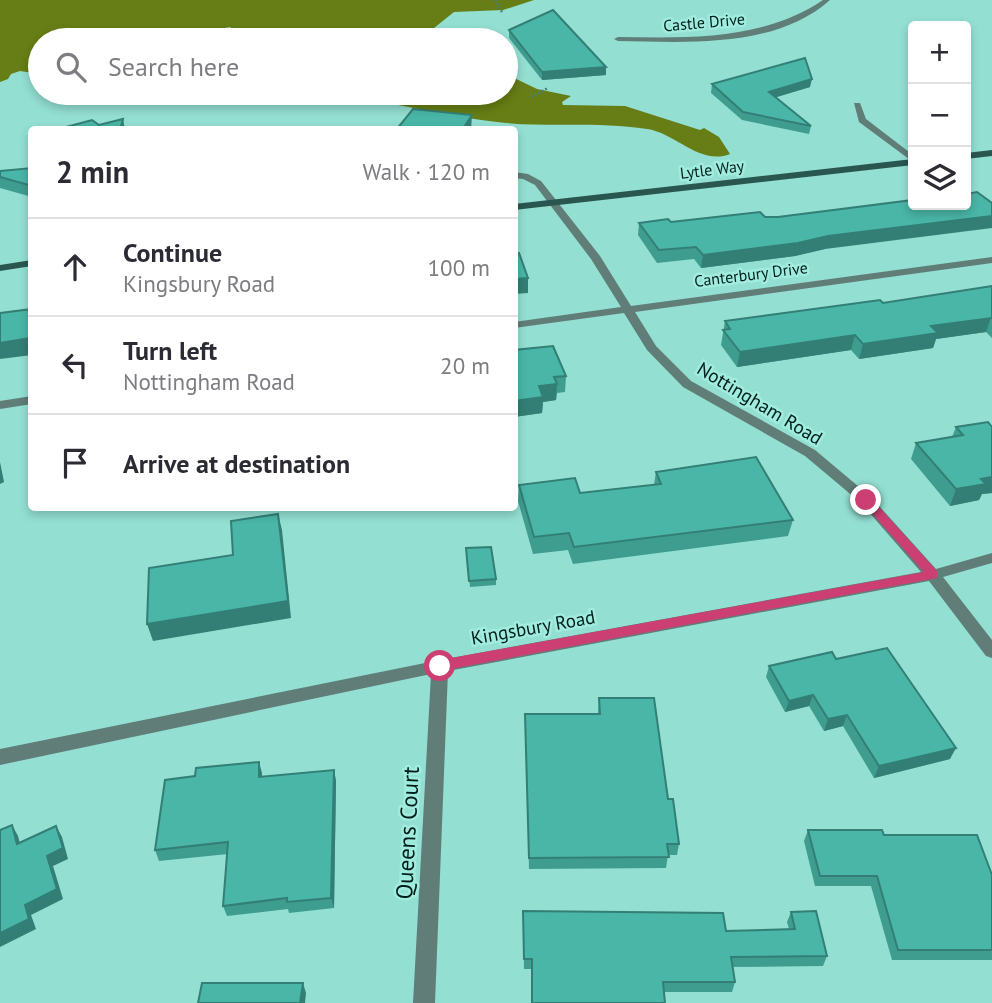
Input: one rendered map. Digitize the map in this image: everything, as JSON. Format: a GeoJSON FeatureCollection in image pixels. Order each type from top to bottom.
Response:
{"type":"FeatureCollection","features":[{"type":"Feature","properties":{"kind":"street","name":"Castle Drive"},"geometry":{"type":"LineString","coordinates":[[618,39],[698,38],[761,30],[814,12],[827,0]]}},
{"type":"Feature","properties":{"kind":"street"},"geometry":{"type":"LineString","coordinates":[[857,105],[862,120],[908,156]]}},
{"type":"Feature","properties":{"kind":"street"},"geometry":{"type":"LineString","coordinates":[[971,156],[991,154]]}},
{"type":"Feature","properties":{"kind":"street","name":"Lytle Way"},"geometry":{"type":"LineString","coordinates":[[518,207],[908,161]]}},
{"type":"Feature","properties":{"kind":"street","name":"Nottingham Road"},"geometry":{"type":"LineString","coordinates":[[518,175],[538,183],[596,258],[652,348],[687,384],[810,453],[866,500],[933,575],[992,652]]}},
{"type":"Feature","properties":{"kind":"street","name":"Canterbury Drive"},"geometry":{"type":"LineString","coordinates":[[518,324],[992,260]]}},
{"type":"Feature","properties":{"kind":"street"},"geometry":{"type":"LineString","coordinates":[[0,268],[28,264]]}},
{"type":"Feature","properties":{"kind":"street"},"geometry":{"type":"LineString","coordinates":[[0,405],[28,401]]}},
{"type":"Feature","properties":{"kind":"street","name":"Kingsbury Road"},"geometry":{"type":"LineString","coordinates":[[0,757],[440,666],[933,575],[992,558]]}},
{"type":"Feature","properties":{"kind":"street","name":"Queens Court"},"geometry":{"type":"LineString","coordinates":[[424,1003],[440,666]]}},
{"type":"Feature","properties":{"kind":"path"},"geometry":{"type":"LineString","coordinates":[[495,0],[502,12]]}},
{"type":"Feature","properties":{"kind":"path"},"geometry":{"type":"LineString","coordinates":[[531,97],[548,88]]}},
{"type":"Feature","properties":{"kind":"shaded area"},"geometry":{"type":"Polygon","coordinates":[[[0,0],[534,0],[503,10],[454,12],[434,28],[28,28],[28,72],[11,74],[8,79],[0,82],[0,0]]]}},
{"type":"Feature","properties":{"kind":"shaded area"},"geometry":{"type":"Polygon","coordinates":[[[518,80],[537,89],[571,96],[562,102],[563,105],[625,106],[700,130],[704,128],[719,137],[730,154],[708,156],[647,129],[609,125],[497,122],[398,105],[518,105],[518,80]]]}},
{"type":"Feature","properties":{"kind":"building"},"geometry":{"type":"Polygon","coordinates":[[[553,10],[606,67],[542,72],[518,41],[518,28],[513,28],[553,10]]]}},
{"type":"Feature","properties":{"kind":"building"},"geometry":{"type":"Polygon","coordinates":[[[805,58],[812,79],[769,92],[811,126],[743,112],[712,84],[805,58]]]}},
{"type":"Feature","properties":{"kind":"building"},"geometry":{"type":"Polygon","coordinates":[[[413,109],[472,115],[465,126],[399,126],[413,109]]]}},
{"type":"Feature","properties":{"kind":"building"},"geometry":{"type":"Polygon","coordinates":[[[123,119],[121,126],[70,126],[92,120],[99,125],[123,119]]]}},
{"type":"Feature","properties":{"kind":"building"},"geometry":{"type":"Polygon","coordinates":[[[28,168],[28,185],[0,177],[0,171],[28,168]]]}},
{"type":"Feature","properties":{"kind":"building"},"geometry":{"type":"Polygon","coordinates":[[[977,192],[992,203],[992,216],[828,236],[798,243],[703,255],[696,247],[659,250],[639,223],[760,212],[765,217],[778,217],[908,201],[908,210],[971,210],[971,193],[977,192]]]}},
{"type":"Feature","properties":{"kind":"building"},"geometry":{"type":"Polygon","coordinates":[[[518,253],[519,253],[528,278],[518,279],[518,253]]]}},
{"type":"Feature","properties":{"kind":"building"},"geometry":{"type":"Polygon","coordinates":[[[992,286],[992,318],[931,326],[938,333],[863,344],[855,335],[740,352],[723,330],[730,329],[725,321],[880,300],[883,303],[992,286]]]}},
{"type":"Feature","properties":{"kind":"building"},"geometry":{"type":"Polygon","coordinates":[[[28,310],[28,338],[0,343],[0,313],[28,310]]]}},
{"type":"Feature","properties":{"kind":"building"},"geometry":{"type":"Polygon","coordinates":[[[553,346],[566,376],[554,377],[557,384],[539,386],[543,397],[518,400],[518,350],[553,346]]]}},
{"type":"Feature","properties":{"kind":"building"},"geometry":{"type":"Polygon","coordinates":[[[988,422],[992,427],[992,477],[981,479],[986,484],[956,489],[916,443],[963,435],[956,427],[988,422]]]}},
{"type":"Feature","properties":{"kind":"building"},"geometry":{"type":"Polygon","coordinates":[[[756,457],[793,520],[574,547],[569,533],[534,537],[519,485],[575,478],[580,493],[661,484],[656,472],[756,457]]]}},
{"type":"Feature","properties":{"kind":"building"},"geometry":{"type":"Polygon","coordinates":[[[278,514],[288,601],[147,624],[149,568],[233,555],[231,521],[278,514]]]}},
{"type":"Feature","properties":{"kind":"building"},"geometry":{"type":"Polygon","coordinates":[[[491,547],[496,579],[469,581],[466,548],[491,547]]]}},
{"type":"Feature","properties":{"kind":"building"},"geometry":{"type":"Polygon","coordinates":[[[887,648],[956,748],[879,766],[847,715],[828,719],[813,695],[789,701],[769,666],[832,652],[836,659],[887,648]]]}},
{"type":"Feature","properties":{"kind":"building"},"geometry":{"type":"Polygon","coordinates":[[[599,698],[654,698],[668,799],[673,799],[679,844],[667,844],[669,857],[529,858],[525,714],[600,714],[599,698]]]}},
{"type":"Feature","properties":{"kind":"building"},"geometry":{"type":"Polygon","coordinates":[[[259,762],[259,777],[334,770],[331,898],[287,902],[287,898],[223,906],[228,842],[155,850],[165,780],[195,776],[196,768],[259,762]]]}},
{"type":"Feature","properties":{"kind":"building"},"geometry":{"type":"Polygon","coordinates":[[[12,825],[17,844],[56,826],[63,848],[47,856],[57,889],[25,905],[29,919],[0,933],[0,830],[12,825]]]}},
{"type":"Feature","properties":{"kind":"building"},"geometry":{"type":"Polygon","coordinates":[[[808,830],[882,830],[884,835],[977,835],[992,875],[992,950],[898,950],[877,876],[820,876],[808,830]]]}},
{"type":"Feature","properties":{"kind":"building"},"geometry":{"type":"Polygon","coordinates":[[[523,911],[723,913],[726,931],[795,929],[791,912],[816,911],[827,956],[731,957],[735,982],[663,982],[665,1003],[532,1003],[532,959],[524,959],[523,911]]]}},
{"type":"Feature","properties":{"kind":"building"},"geometry":{"type":"Polygon","coordinates":[[[202,983],[303,983],[300,1003],[198,1003],[202,983]]]}},
{"type":"Feature","properties":{"kind":"route"},"geometry":{"type":"LineString","coordinates":[[440,666],[933,575],[866,500]]}}]}
